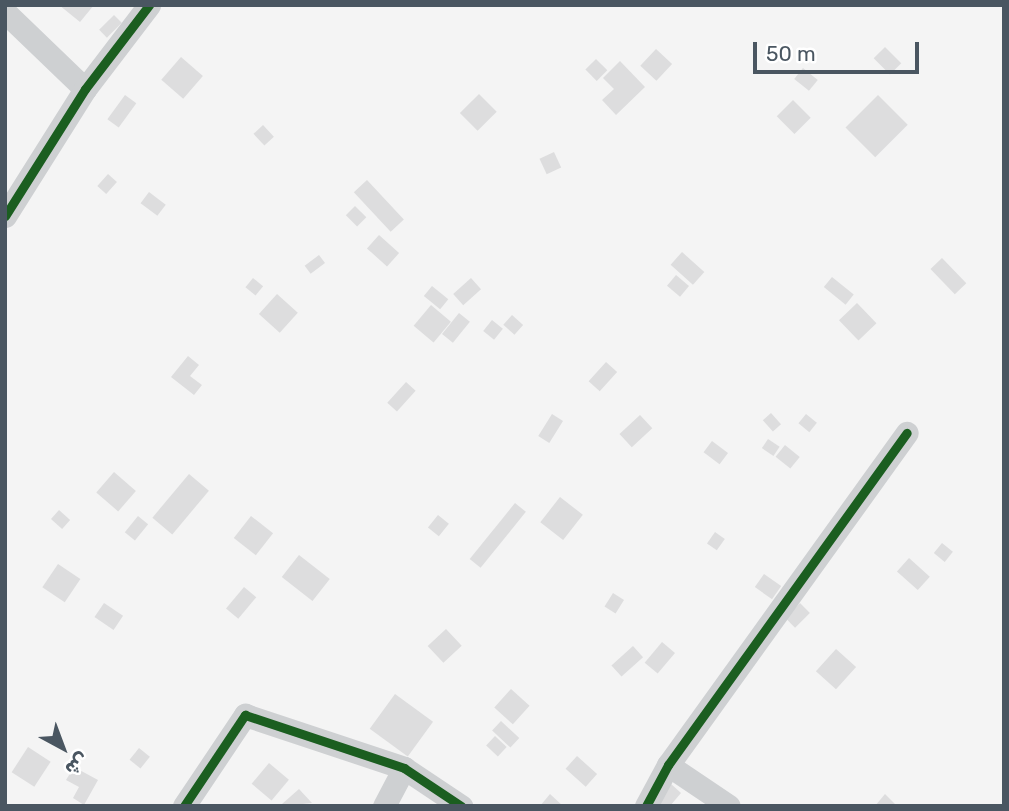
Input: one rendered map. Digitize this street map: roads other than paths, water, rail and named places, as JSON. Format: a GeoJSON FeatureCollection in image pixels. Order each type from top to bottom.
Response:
{"type":"FeatureCollection","features":[{"type":"Feature","properties":{"kind":"street"},"geometry":{"type":"LineString","coordinates":[[5,216],[85,89],[149,6]]}},
{"type":"Feature","properties":{"kind":"street"},"geometry":{"type":"LineString","coordinates":[[5,12],[85,89]]}},
{"type":"Feature","properties":{"kind":"street"},"geometry":{"type":"LineString","coordinates":[[646,806],[668,765],[907,433]]}},
{"type":"Feature","properties":{"kind":"street"},"geometry":{"type":"LineString","coordinates":[[184,806],[245,715],[404,768],[461,806]]}},
{"type":"Feature","properties":{"kind":"street"},"geometry":{"type":"LineString","coordinates":[[668,765],[729,806]]}},
{"type":"Feature","properties":{"kind":"street"},"geometry":{"type":"LineString","coordinates":[[384,806],[404,768]]}}]}
